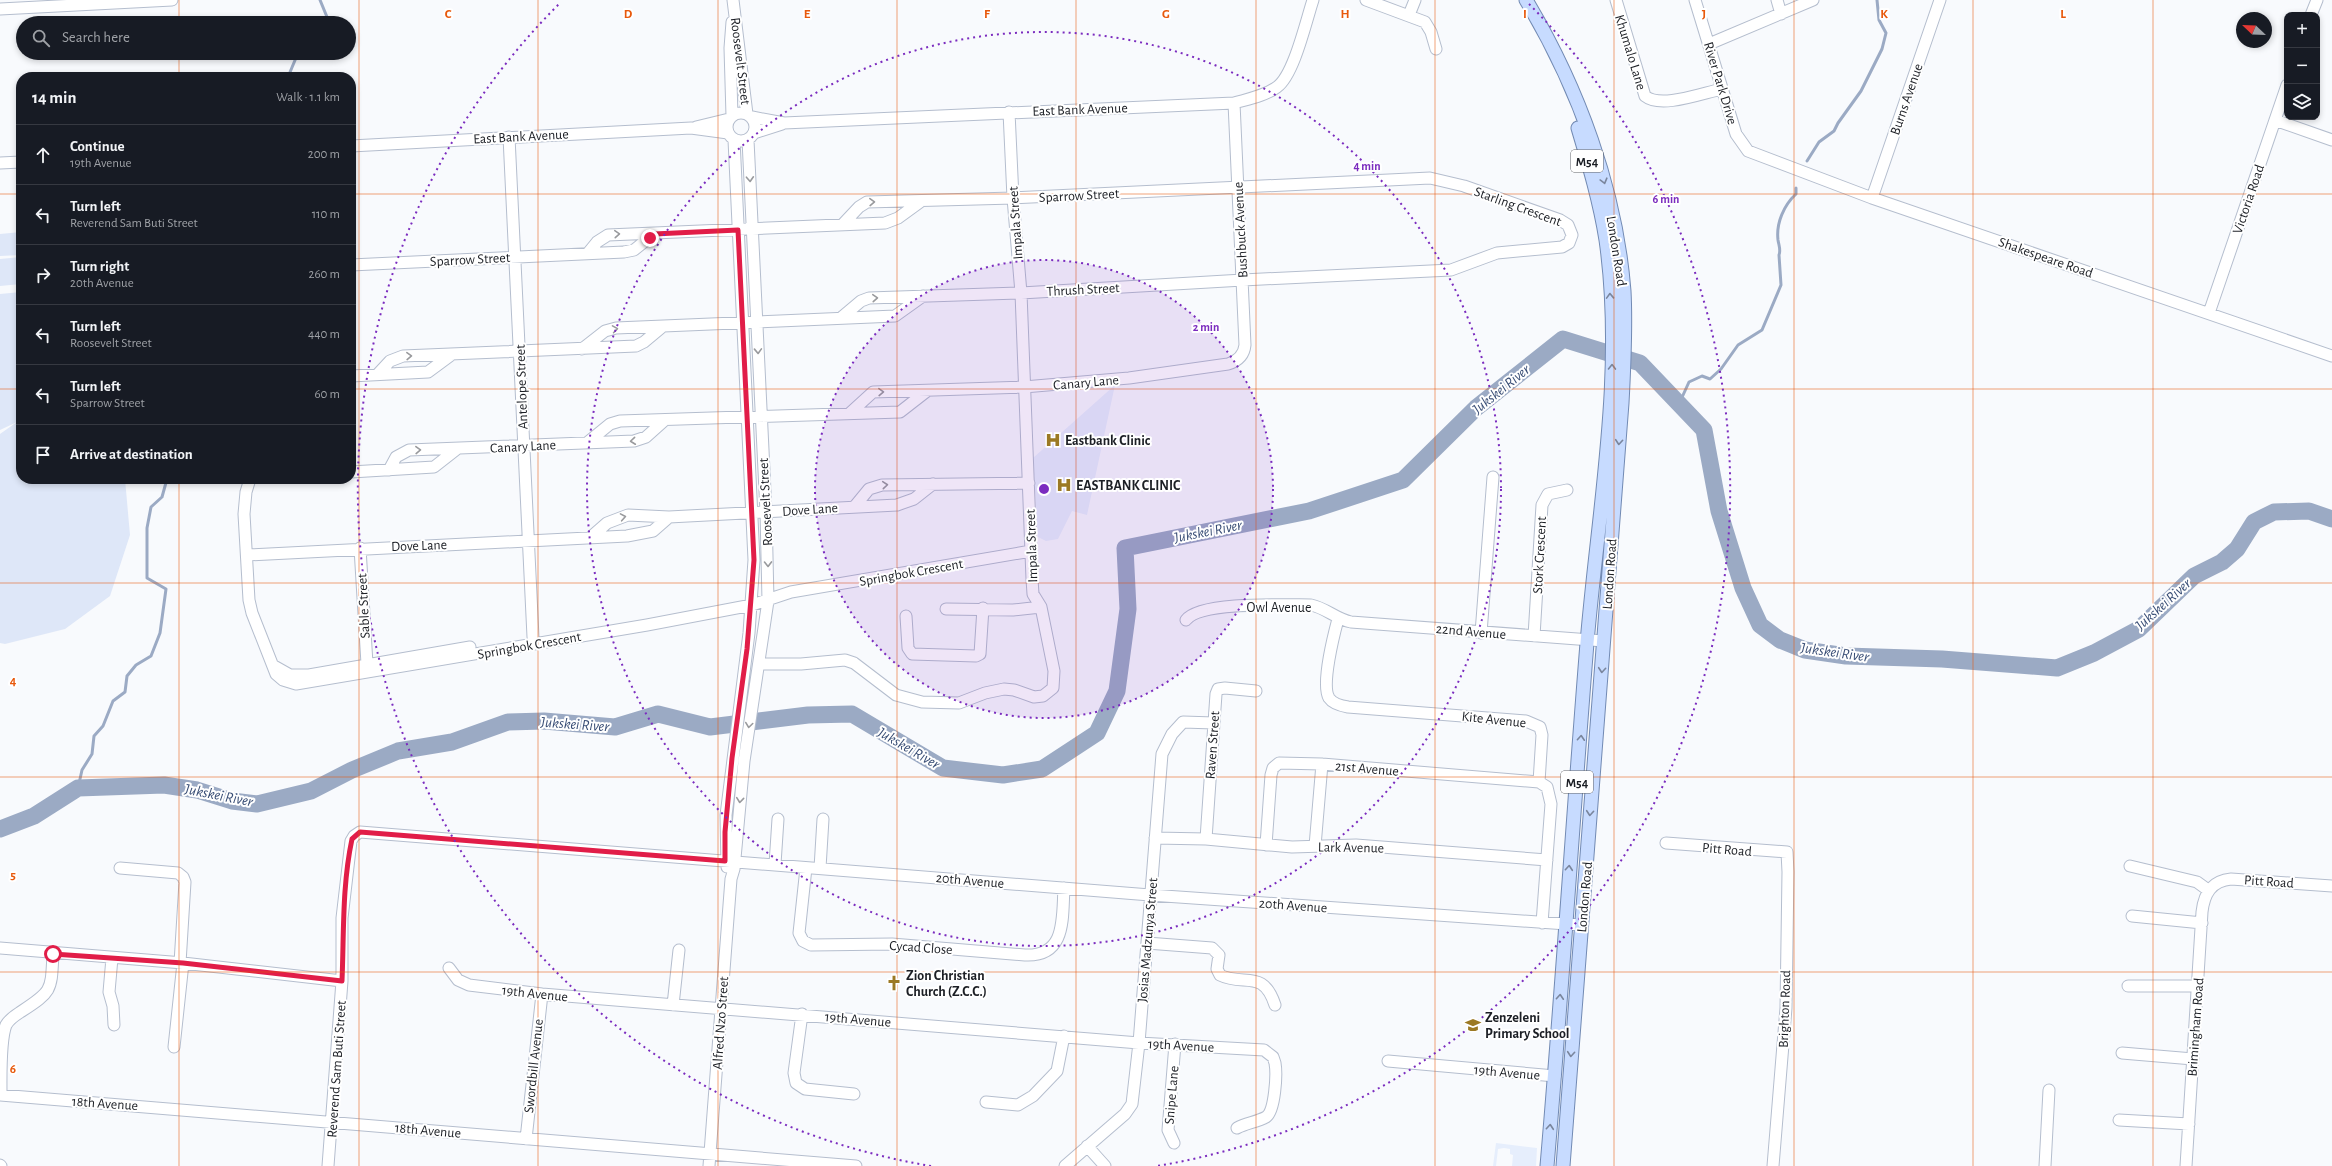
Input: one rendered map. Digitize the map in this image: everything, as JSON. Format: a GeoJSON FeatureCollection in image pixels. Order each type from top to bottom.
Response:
{"type":"FeatureCollection","features":[{"type":"Feature","properties":{"kind":"main road","name":"London Road"},"geometry":{"type":"LineString","coordinates":[[1517,0],[1534,29],[1567,99],[1589,168],[1606,241],[1616,401],[1604,641],[1563,1166]]}},
{"type":"Feature","properties":{"kind":"main road","name":"London Road"},"geometry":{"type":"LineString","coordinates":[[1526,0],[1565,73],[1598,161],[1608,197],[1621,266],[1625,345],[1616,401],[1588,640],[1564,924],[1555,1076],[1547,1166]]}},
{"type":"Feature","properties":{"kind":"street"},"geometry":{"type":"LineString","coordinates":[[0,9],[29,4],[67,2],[172,0]]}},
{"type":"Feature","properties":{"kind":"street","name":"East Bank Avenue"},"geometry":{"type":"LineString","coordinates":[[749,116],[784,123],[1234,103],[1270,91],[1282,82],[1292,64],[1313,0]]}},
{"type":"Feature","properties":{"kind":"street"},"geometry":{"type":"LineString","coordinates":[[1409,15],[1415,0]]}},
{"type":"Feature","properties":{"kind":"street","name":"Khumalo Lane"},"geometry":{"type":"LineString","coordinates":[[1616,0],[1645,96],[1652,100],[1663,102],[1722,89]]}},
{"type":"Feature","properties":{"kind":"street","name":"River Park Drive"},"geometry":{"type":"LineString","coordinates":[[1695,0],[1738,138],[1748,151],[1760,157]]}},
{"type":"Feature","properties":{"kind":"street"},"geometry":{"type":"LineString","coordinates":[[1776,0],[1781,14]]}},
{"type":"Feature","properties":{"kind":"street"},"geometry":{"type":"LineString","coordinates":[[1709,44],[1813,0]]}},
{"type":"Feature","properties":{"kind":"street","name":"Burns Avenue"},"geometry":{"type":"LineString","coordinates":[[1872,198],[1940,0]]}},
{"type":"Feature","properties":{"kind":"street"},"geometry":{"type":"LineString","coordinates":[[2312,12],[2317,0]]}},
{"type":"Feature","properties":{"kind":"street"},"geometry":{"type":"LineString","coordinates":[[1374,1],[1409,15],[1428,26],[1436,49]]}},
{"type":"Feature","properties":{"kind":"street","name":"Roosevelt Street"},"geometry":{"type":"LineString","coordinates":[[734,4],[749,116]]}},
{"type":"Feature","properties":{"kind":"street","name":"Roosevelt Street"},"geometry":{"type":"LineString","coordinates":[[730,118],[730,48],[734,4]]}},
{"type":"Feature","properties":{"kind":"street","name":"Victoria Road"},"geometry":{"type":"LineString","coordinates":[[2209,313],[2284,94]]}},
{"type":"Feature","properties":{"kind":"street","name":"Bushbuck Avenue"},"geometry":{"type":"LineString","coordinates":[[1234,103],[1245,345],[1241,356]]}},
{"type":"Feature","properties":{"kind":"street","name":"Impala Street"},"geometry":{"type":"LineString","coordinates":[[759,664],[801,664],[845,660],[854,663],[896,695],[922,702],[959,703],[985,693],[1004,689],[1038,698],[1049,693],[1054,681],[1041,607],[1033,594],[1030,482],[1009,112]]}},
{"type":"Feature","properties":{"kind":"street"},"geometry":{"type":"LineString","coordinates":[[739,113],[749,116],[756,126],[751,136],[731,137],[727,126],[730,118],[739,113]]}},
{"type":"Feature","properties":{"kind":"street","name":"East Bank Avenue"},"geometry":{"type":"LineString","coordinates":[[356,146],[691,128],[730,118]]}},
{"type":"Feature","properties":{"kind":"street"},"geometry":{"type":"LineString","coordinates":[[2275,120],[2332,140]]}},
{"type":"Feature","properties":{"kind":"street","name":"East Bank Avenue"},"geometry":{"type":"LineString","coordinates":[[751,136],[784,123]]}},
{"type":"Feature","properties":{"kind":"street","name":"East Bank Avenue"},"geometry":{"type":"LineString","coordinates":[[691,128],[731,137]]}},
{"type":"Feature","properties":{"kind":"street","name":"Roosevelt Street"},"geometry":{"type":"LineString","coordinates":[[730,861],[768,597],[766,512],[752,229],[751,136]]}},
{"type":"Feature","properties":{"kind":"street","name":"Antelope Street"},"geometry":{"type":"LineString","coordinates":[[509,137],[533,637]]}},
{"type":"Feature","properties":{"kind":"street","name":"Roosevelt Street"},"geometry":{"type":"LineString","coordinates":[[730,861],[725,832],[732,758],[743,686],[752,601],[754,560],[738,230],[731,137]]}},
{"type":"Feature","properties":{"kind":"street","name":"Shakespeare Road"},"geometry":{"type":"LineString","coordinates":[[1760,157],[1872,198],[2332,356]]}},
{"type":"Feature","properties":{"kind":"street"},"geometry":{"type":"LineString","coordinates":[[0,163],[16,162]]}},
{"type":"Feature","properties":{"kind":"street","name":"Starling Crescent"},"geometry":{"type":"LineString","coordinates":[[1238,187],[1433,178],[1560,220],[1568,225],[1572,235],[1569,244],[1562,247],[1496,253],[1451,270],[1243,280]]}},
{"type":"Feature","properties":{"kind":"street","name":"Sparrow Street"},"geometry":{"type":"LineString","coordinates":[[843,224],[859,207],[867,202],[920,202],[1238,187]]}},
{"type":"Feature","properties":{"kind":"street"},"geometry":{"type":"LineString","coordinates":[[588,253],[597,242],[608,235],[738,230],[892,221],[920,202]]}},
{"type":"Feature","properties":{"kind":"street","name":"Sparrow Street"},"geometry":{"type":"LineString","coordinates":[[356,265],[634,250],[654,234]]}},
{"type":"Feature","properties":{"kind":"street","name":"Thrush Street"},"geometry":{"type":"LineString","coordinates":[[842,317],[865,299],[1020,293],[1243,280]]}},
{"type":"Feature","properties":{"kind":"street"},"geometry":{"type":"LineString","coordinates":[[582,349],[610,329],[742,324],[842,317],[895,316],[923,296]]}},
{"type":"Feature","properties":{"kind":"street"},"geometry":{"type":"LineString","coordinates":[[377,375],[385,365],[396,358],[582,349],[641,344],[662,327]]}},
{"type":"Feature","properties":{"kind":"street"},"geometry":{"type":"LineString","coordinates":[[356,376],[428,372],[451,355]]}},
{"type":"Feature","properties":{"kind":"street","name":"Canary Lane"},"geometry":{"type":"LineString","coordinates":[[850,413],[873,392],[1024,387],[1136,377],[1228,364],[1241,356]]}},
{"type":"Feature","properties":{"kind":"street"},"geometry":{"type":"LineString","coordinates":[[588,442],[615,422],[900,412],[927,391]]}},
{"type":"Feature","properties":{"kind":"street","name":"Canary Lane"},"geometry":{"type":"LineString","coordinates":[[388,470],[396,457],[404,451],[640,440],[646,437],[665,420]]}},
{"type":"Feature","properties":{"kind":"street"},"geometry":{"type":"LineString","coordinates":[[356,472],[434,467],[457,449]]}},
{"type":"Feature","properties":{"kind":"street"},"geometry":{"type":"LineString","coordinates":[[1481,633],[1493,477]]}},
{"type":"Feature","properties":{"kind":"street","name":"Dove Lane"},"geometry":{"type":"LineString","coordinates":[[855,506],[866,492],[873,487],[1030,482]]}},
{"type":"Feature","properties":{"kind":"street","name":"Springbok Crescent"},"geometry":{"type":"LineString","coordinates":[[249,484],[244,501],[250,607],[279,678],[286,682],[310,683],[752,601],[791,592],[1031,551]]}},
{"type":"Feature","properties":{"kind":"street","name":"Dove Lane"},"geometry":{"type":"LineString","coordinates":[[591,537],[607,523],[620,516],[670,517],[906,503],[933,484]]}},
{"type":"Feature","properties":{"kind":"street","name":"Stork Crescent"},"geometry":{"type":"LineString","coordinates":[[1534,636],[1541,510],[1548,494],[1566,490]]}},
{"type":"Feature","properties":{"kind":"street","name":"Dove Lane"},"geometry":{"type":"LineString","coordinates":[[247,554],[528,541],[649,533],[659,527],[670,517]]}},
{"type":"Feature","properties":{"kind":"street","name":"Sable Street"},"geometry":{"type":"LineString","coordinates":[[360,548],[367,664]]}},
{"type":"Feature","properties":{"kind":"street","name":"Springbok Crescent"},"geometry":{"type":"LineString","coordinates":[[274,666],[290,675],[300,676],[752,601]]}},
{"type":"Feature","properties":{"kind":"street","name":"Owl Avenue"},"geometry":{"type":"LineString","coordinates":[[1186,620],[1190,614],[1216,607],[1311,605],[1324,609],[1338,619]]}},
{"type":"Feature","properties":{"kind":"street"},"geometry":{"type":"LineString","coordinates":[[946,609],[983,608],[1013,610],[1041,607]]}},
{"type":"Feature","properties":{"kind":"street"},"geometry":{"type":"LineString","coordinates":[[906,616],[908,648],[912,654],[976,656],[980,654],[982,647],[983,608]]}},
{"type":"Feature","properties":{"kind":"street","name":"22nd Avenue"},"geometry":{"type":"LineString","coordinates":[[1338,619],[1351,622],[1481,633],[1604,641]]}},
{"type":"Feature","properties":{"kind":"street","name":"Kite Avenue"},"geometry":{"type":"LineString","coordinates":[[1338,619],[1332,639],[1326,686],[1332,702],[1348,707],[1532,723],[1540,728],[1542,735],[1539,782]]}},
{"type":"Feature","properties":{"kind":"street","name":"Raven Street"},"geometry":{"type":"LineString","coordinates":[[1206,839],[1215,698],[1218,689],[1225,688],[1256,691]]}},
{"type":"Feature","properties":{"kind":"street","name":"Josias Madzunya Street"},"geometry":{"type":"LineString","coordinates":[[1065,1166],[1130,1108],[1139,1042],[1161,758],[1164,747],[1172,734],[1183,722],[1214,723]]}},
{"type":"Feature","properties":{"kind":"street","name":"21st Avenue"},"geometry":{"type":"LineString","coordinates":[[1266,845],[1271,775],[1275,766],[1280,762],[1322,764],[1539,782]]}},
{"type":"Feature","properties":{"kind":"street"},"geometry":{"type":"LineString","coordinates":[[1315,846],[1322,764]]}},
{"type":"Feature","properties":{"kind":"street"},"geometry":{"type":"LineString","coordinates":[[1539,782],[1547,787],[1551,800],[1542,923]]}},
{"type":"Feature","properties":{"kind":"street"},"geometry":{"type":"LineString","coordinates":[[775,864],[778,819]]}},
{"type":"Feature","properties":{"kind":"street"},"geometry":{"type":"LineString","coordinates":[[820,868],[823,819]]}},
{"type":"Feature","properties":{"kind":"street","name":"20th Avenue"},"geometry":{"type":"LineString","coordinates":[[360,832],[1150,895],[1581,926]]}},
{"type":"Feature","properties":{"kind":"street","name":"Reverend Sam Buti Street"},"geometry":{"type":"LineString","coordinates":[[328,1166],[342,981],[342,922],[352,839],[360,832]]}},
{"type":"Feature","properties":{"kind":"street","name":"Lark Avenue"},"geometry":{"type":"LineString","coordinates":[[1155,838],[1206,839],[1266,845],[1356,845],[1547,860]]}},
{"type":"Feature","properties":{"kind":"street","name":"Pitt Road"},"geometry":{"type":"LineString","coordinates":[[1666,843],[1787,852]]}},
{"type":"Feature","properties":{"kind":"street","name":"Brighton Road"},"geometry":{"type":"LineString","coordinates":[[1773,1166],[1786,1008],[1787,852]]}},
{"type":"Feature","properties":{"kind":"street","name":"Alfred Nzo Street"},"geometry":{"type":"LineString","coordinates":[[708,1166],[722,1008],[731,879],[730,861]]}},
{"type":"Feature","properties":{"kind":"street"},"geometry":{"type":"LineString","coordinates":[[2130,866],[2197,882],[2208,890]]}},
{"type":"Feature","properties":{"kind":"street"},"geometry":{"type":"LineString","coordinates":[[120,868],[178,874],[183,877],[181,963],[174,1047]]}},
{"type":"Feature","properties":{"kind":"street","name":"Cycad Close"},"geometry":{"type":"LineString","coordinates":[[806,868],[799,933],[803,941],[811,946],[892,944],[1025,955],[1039,954],[1050,948],[1059,938],[1062,928],[1064,888]]}},
{"type":"Feature","properties":{"kind":"street","name":"Pitt Road"},"geometry":{"type":"LineString","coordinates":[[2208,890],[2215,884],[2231,879],[2332,886]]}},
{"type":"Feature","properties":{"kind":"street","name":"Brimingham Road"},"geometry":{"type":"LineString","coordinates":[[2186,1166],[2203,902],[2208,890]]}},
{"type":"Feature","properties":{"kind":"street"},"geometry":{"type":"LineString","coordinates":[[2132,916],[2202,922]]}},
{"type":"Feature","properties":{"kind":"street"},"geometry":{"type":"LineString","coordinates":[[1147,943],[1212,948],[1219,955],[1217,969],[1220,975],[1263,985],[1270,992],[1274,1005]]}},
{"type":"Feature","properties":{"kind":"street"},"geometry":{"type":"LineString","coordinates":[[0,948],[53,954],[181,963],[342,981]]}},
{"type":"Feature","properties":{"kind":"street"},"geometry":{"type":"LineString","coordinates":[[673,1004],[678,950]]}},
{"type":"Feature","properties":{"kind":"street"},"geometry":{"type":"LineString","coordinates":[[0,1095],[2,1040],[5,1026],[13,1017],[46,994],[52,983],[53,954]]}},
{"type":"Feature","properties":{"kind":"street"},"geometry":{"type":"LineString","coordinates":[[112,958],[109,992],[114,1009],[114,1025]]}},
{"type":"Feature","properties":{"kind":"street","name":"19th Avenue"},"geometry":{"type":"LineString","coordinates":[[449,968],[458,980],[469,985],[542,994],[1139,1042],[1264,1050],[1273,1057],[1276,1066],[1271,1111],[1262,1118],[1248,1122],[1237,1128]]}},
{"type":"Feature","properties":{"kind":"street"},"geometry":{"type":"LineString","coordinates":[[2128,986],[2198,986]]}},
{"type":"Feature","properties":{"kind":"street","name":"Swordbill Avenue"},"geometry":{"type":"LineString","coordinates":[[526,1139],[542,994]]}},
{"type":"Feature","properties":{"kind":"street"},"geometry":{"type":"LineString","coordinates":[[802,1014],[794,1073],[796,1083],[808,1090],[854,1094]]}},
{"type":"Feature","properties":{"kind":"street"},"geometry":{"type":"LineString","coordinates":[[986,1102],[1018,1105],[1033,1096],[1057,1071],[1064,1036]]}},
{"type":"Feature","properties":{"kind":"street","name":"Snipe Lane"},"geometry":{"type":"LineString","coordinates":[[1174,1144],[1168,1130],[1175,1044]]}},
{"type":"Feature","properties":{"kind":"street"},"geometry":{"type":"LineString","coordinates":[[2122,1054],[2193,1059]]}},
{"type":"Feature","properties":{"kind":"street","name":"19th Avenue"},"geometry":{"type":"LineString","coordinates":[[1388,1061],[1555,1076]]}},
{"type":"Feature","properties":{"kind":"street"},"geometry":{"type":"LineString","coordinates":[[2045,1166],[2049,1090]]}},
{"type":"Feature","properties":{"kind":"street","name":"18th Avenue"},"geometry":{"type":"LineString","coordinates":[[0,1095],[710,1154],[788,1163],[856,1166]]}},
{"type":"Feature","properties":{"kind":"street"},"geometry":{"type":"LineString","coordinates":[[2119,1120],[2189,1124]]}},
{"type":"Feature","properties":{"kind":"street"},"geometry":{"type":"LineString","coordinates":[[1087,1146],[1105,1166]]}},
{"type":"Feature","properties":{"kind":"shaded area"},"geometry":{"type":"Polygon","coordinates":[[[16,232],[16,255],[0,256],[0,234],[16,232]]]}},
{"type":"Feature","properties":{"kind":"shaded area"},"geometry":{"type":"Polygon","coordinates":[[[16,257],[16,284],[0,286],[0,259],[16,257]]]}},
{"type":"Feature","properties":{"kind":"shaded area"},"geometry":{"type":"Polygon","coordinates":[[[16,292],[16,422],[0,430],[0,294],[16,292]]]}},
{"type":"Feature","properties":{"kind":"shaded area","name":"EASTBANK CLINIC"},"geometry":{"type":"Polygon","coordinates":[[[1115,385],[1087,515],[1072,511],[1058,539],[1046,541],[1038,537],[1033,458],[1115,385]]]}},
{"type":"Feature","properties":{"kind":"shaded area"},"geometry":{"type":"Polygon","coordinates":[[[16,423],[16,484],[125,484],[130,535],[110,596],[65,629],[5,644],[0,643],[0,434],[16,423]]]}},
{"type":"Feature","properties":{"kind":"shaded area"},"geometry":{"type":"Polygon","coordinates":[[[1496,1143],[1537,1148],[1536,1166],[1512,1166],[1513,1155],[1510,1154],[1510,1149],[1504,1148],[1498,1149],[1496,1166],[1493,1166],[1496,1143]]]}},
{"type":"Feature","properties":{"kind":"waterway"},"geometry":{"type":"LineString","coordinates":[[320,0],[327,16]]}},
{"type":"Feature","properties":{"kind":"waterway"},"geometry":{"type":"LineString","coordinates":[[1807,161],[1819,142],[1834,131],[1861,91],[1882,49],[1886,33],[1879,20],[1877,0]]}},
{"type":"Feature","properties":{"kind":"waterway"},"geometry":{"type":"LineString","coordinates":[[290,72],[295,60]]}},
{"type":"Feature","properties":{"kind":"waterway"},"geometry":{"type":"LineString","coordinates":[[1679,404],[1689,382],[1702,376],[1710,379],[1721,369],[1738,345],[1762,330],[1781,285],[1778,227],[1788,203],[1796,194],[1796,188]]}},
{"type":"Feature","properties":{"kind":"waterway","name":"Jukskei River"},"geometry":{"type":"LineString","coordinates":[[0,829],[34,816],[78,788],[164,785],[197,790],[232,801],[257,804],[311,791],[352,770],[398,751],[452,742],[508,722],[544,721],[615,727],[658,714],[710,727],[808,715],[852,714],[943,768],[1003,775],[1042,769],[1097,733],[1117,691],[1128,609],[1125,548],[1309,511],[1403,480],[1476,408],[1563,339],[1640,363],[1704,430],[1719,511],[1743,588],[1760,625],[1780,640],[1805,650],[1846,656],[1942,659],[2057,668],[2094,653],[2139,629],[2194,576],[2222,562],[2237,549],[2254,522],[2274,512],[2309,511],[2332,519]]}},
{"type":"Feature","properties":{"kind":"waterway"},"geometry":{"type":"LineString","coordinates":[[78,788],[82,770],[92,754],[94,736],[103,726],[113,701],[125,692],[127,676],[136,665],[151,656],[160,633],[166,589],[147,578],[147,528],[151,507],[162,497],[166,484]]}},
{"type":"Feature","properties":{"kind":"place","name":"Eastbank Clinic"},"geometry":{"type":"Point","coordinates":[1053,440]}},
{"type":"Feature","properties":{"kind":"place","name":"EASTBANK CLINIC"},"geometry":{"type":"Point","coordinates":[1064,485]}},
{"type":"Feature","properties":{"kind":"place","name":"Zion Christian Church (Z.C.C.)"},"geometry":{"type":"Point","coordinates":[894,983]}},
{"type":"Feature","properties":{"kind":"place","name":"Zenzeleni Primary School"},"geometry":{"type":"Point","coordinates":[1473,1025]}},
{"type":"Feature","properties":{"kind":"route"},"geometry":{"type":"LineString","coordinates":[[53,954],[183,963],[342,981],[344,948],[342,922],[347,875],[352,839],[360,832],[725,861],[725,832],[732,758],[743,686],[754,579],[738,230],[668,232],[654,234],[650,238]]}}]}
